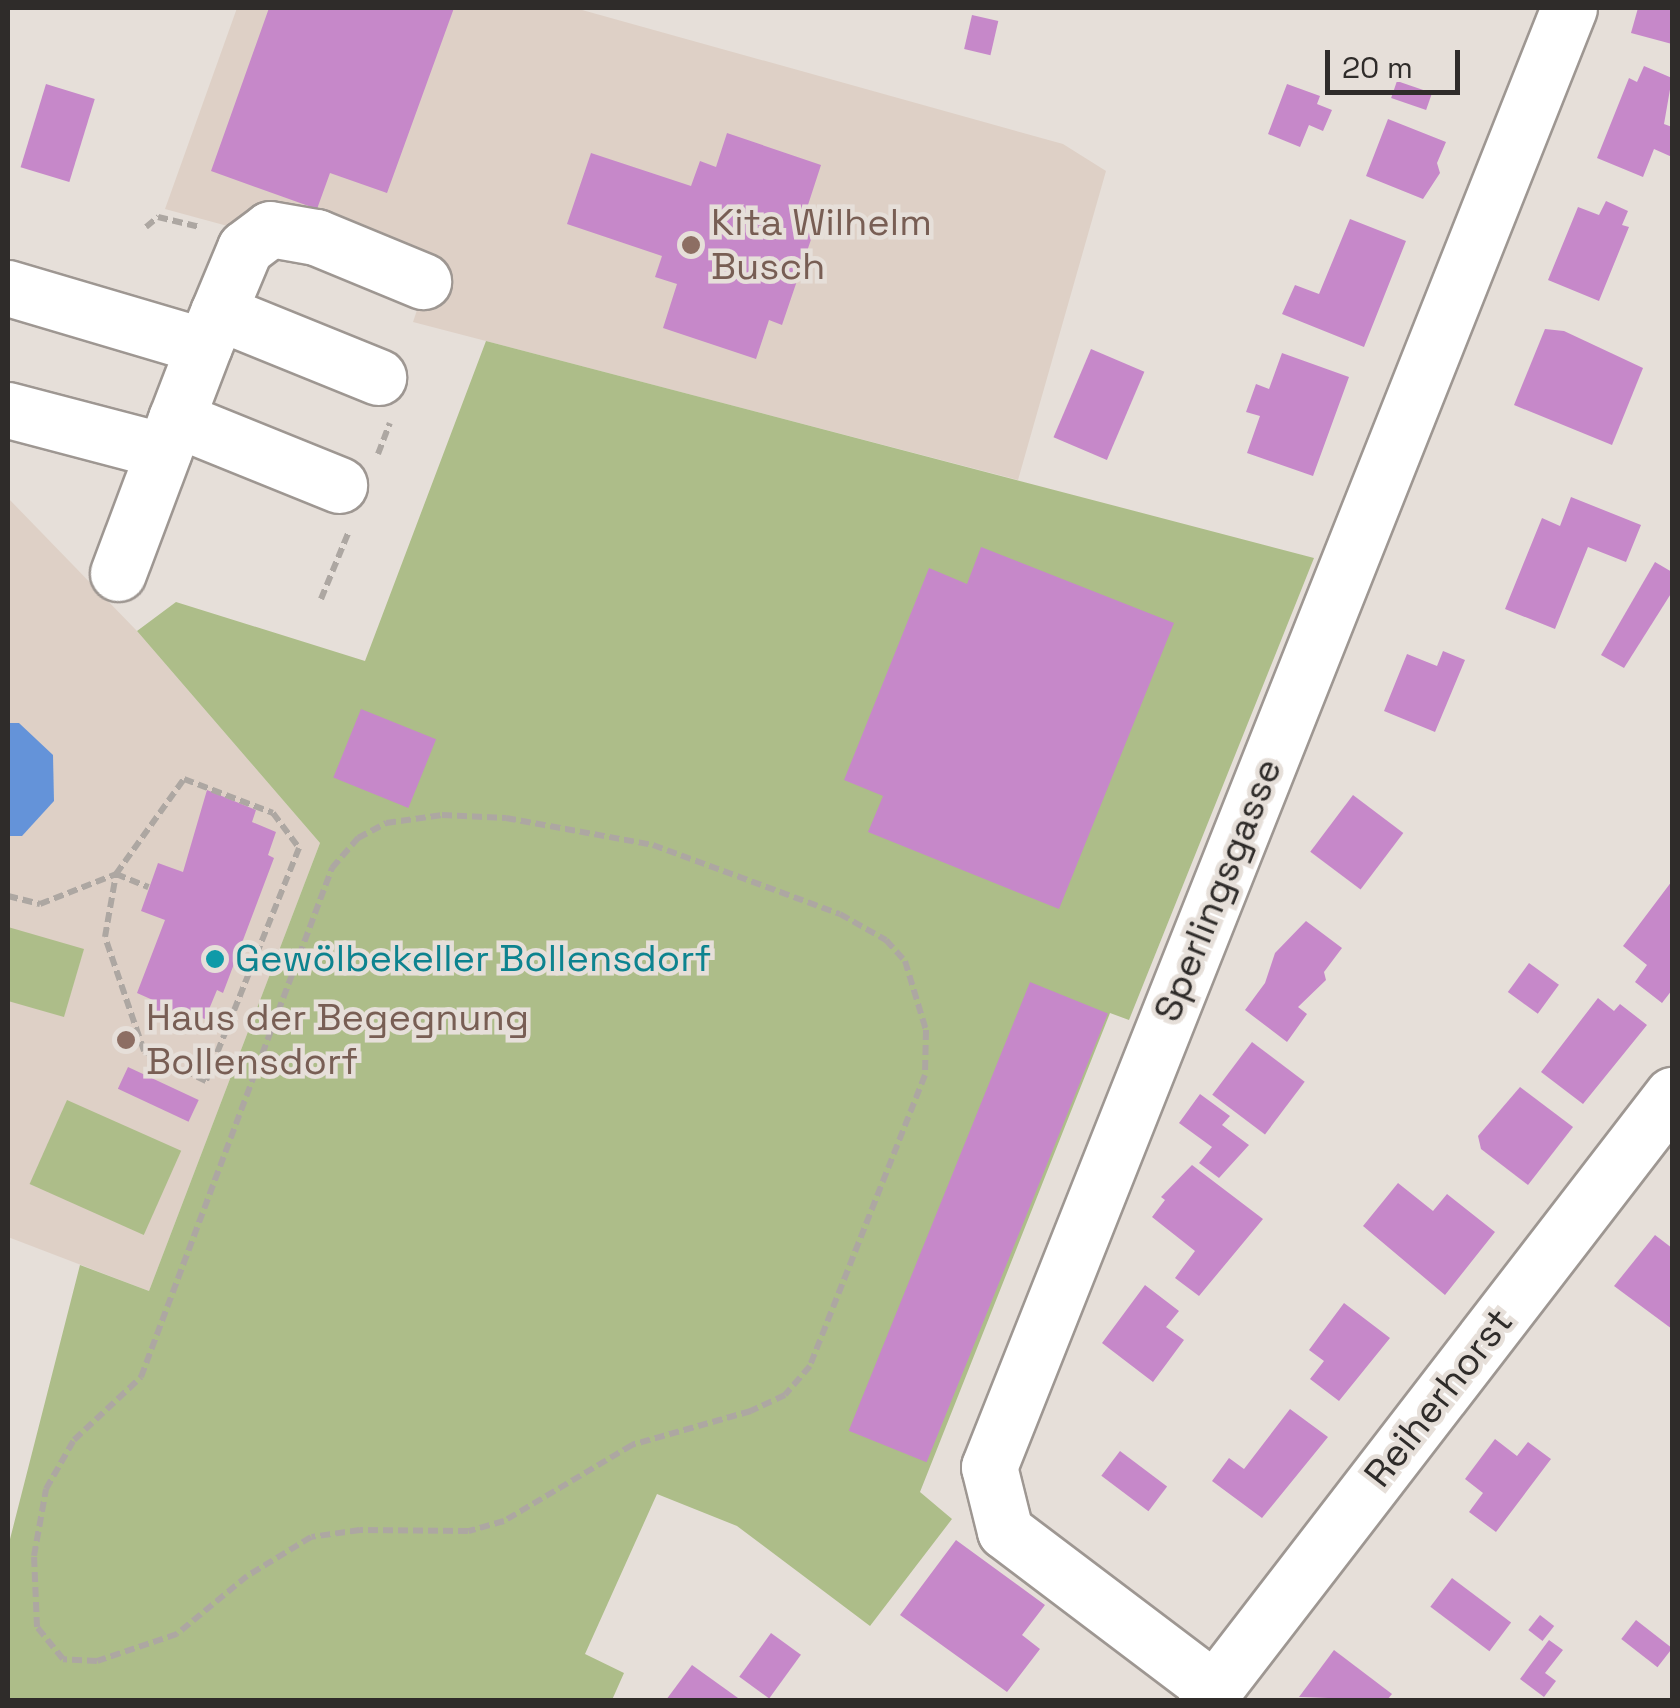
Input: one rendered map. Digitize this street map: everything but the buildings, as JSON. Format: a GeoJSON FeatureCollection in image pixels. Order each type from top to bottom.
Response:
{"type":"FeatureCollection","features":[{"type":"Feature","properties":{"kind":"street","name":"Sperlingsgasse"},"geometry":{"type":"LineString","coordinates":[[1210,1695],[1006,1532],[989,1468],[1569,8]]}},
{"type":"Feature","properties":{"kind":"street"},"geometry":{"type":"LineString","coordinates":[[118,573],[245,248],[270,229],[316,237],[423,281]]}},
{"type":"Feature","properties":{"kind":"street"},"geometry":{"type":"LineString","coordinates":[[8,288],[211,329],[378,378]]}},
{"type":"Feature","properties":{"kind":"street"},"geometry":{"type":"LineString","coordinates":[[8,410],[170,435],[339,485]]}},
{"type":"Feature","properties":{"kind":"street","name":"Reiherhorst"},"geometry":{"type":"LineString","coordinates":[[1210,1695],[1672,1095]]}},
{"type":"Feature","properties":{"kind":"path"},"geometry":{"type":"LineString","coordinates":[[8,896],[40,904],[116,874],[184,778],[273,813],[300,848],[206,1080],[144,1051],[106,937],[116,874]]}},
{"type":"Feature","properties":{"kind":"path"},"geometry":{"type":"LineString","coordinates":[[506,818],[654,844],[840,914],[886,940],[905,960],[918,993],[926,1030],[925,1075],[912,1119],[810,1366],[784,1395],[751,1411],[632,1444],[504,1521],[468,1531],[360,1530],[311,1538],[247,1576],[177,1634],[96,1661],[64,1660],[37,1627],[34,1556],[46,1489],[74,1440],[141,1377],[332,868],[358,838],[386,822],[506,818]]}},
{"type":"Feature","properties":{"kind":"path"},"geometry":{"type":"LineString","coordinates":[[116,874],[149,887]]}},
{"type":"Feature","properties":{"kind":"shaded area","name":"Kita Wilhelm Busch"},"geometry":{"type":"Polygon","coordinates":[[[237,8],[575,8],[1063,144],[1106,171],[1018,480],[413,322],[427,280],[165,209],[237,8]]]}},
{"type":"Feature","properties":{"kind":"shaded area","name":"Haus der Begegnung Bollensdorf"},"geometry":{"type":"Polygon","coordinates":[[[8,498],[137,631],[320,843],[149,1291],[8,1237],[8,498]]]}},
{"type":"Feature","properties":{"kind":"green space"},"geometry":{"type":"Polygon","coordinates":[[[486,341],[1314,558],[1129,1020],[1110,1013],[920,1492],[952,1519],[870,1626],[737,1526],[657,1494],[585,1654],[624,1673],[612,1700],[8,1700],[8,1547],[80,1265],[149,1291],[320,843],[137,631],[176,602],[365,661],[486,341]]]}},
{"type":"Feature","properties":{"kind":"green space"},"geometry":{"type":"Polygon","coordinates":[[[8,927],[84,949],[64,1017],[8,1001],[8,927]]]}},
{"type":"Feature","properties":{"kind":"green space"},"geometry":{"type":"Polygon","coordinates":[[[67,1100],[181,1151],[144,1235],[30,1184],[67,1100]]]}},
{"type":"Feature","properties":{"kind":"water"},"geometry":{"type":"Polygon","coordinates":[[[8,723],[19,723],[53,755],[54,801],[22,836],[8,836],[8,723]]]}},
{"type":"Feature","properties":{"kind":"place","name":"Kita Wilhelm Busch"},"geometry":{"type":"Point","coordinates":[691,245]}},
{"type":"Feature","properties":{"kind":"place","name":"Gewölbekeller Bollensdorf"},"geometry":{"type":"Point","coordinates":[215,959]}},
{"type":"Feature","properties":{"kind":"place","name":"Haus der Begegnung Bollensdorf"},"geometry":{"type":"Point","coordinates":[126,1040]}}]}
